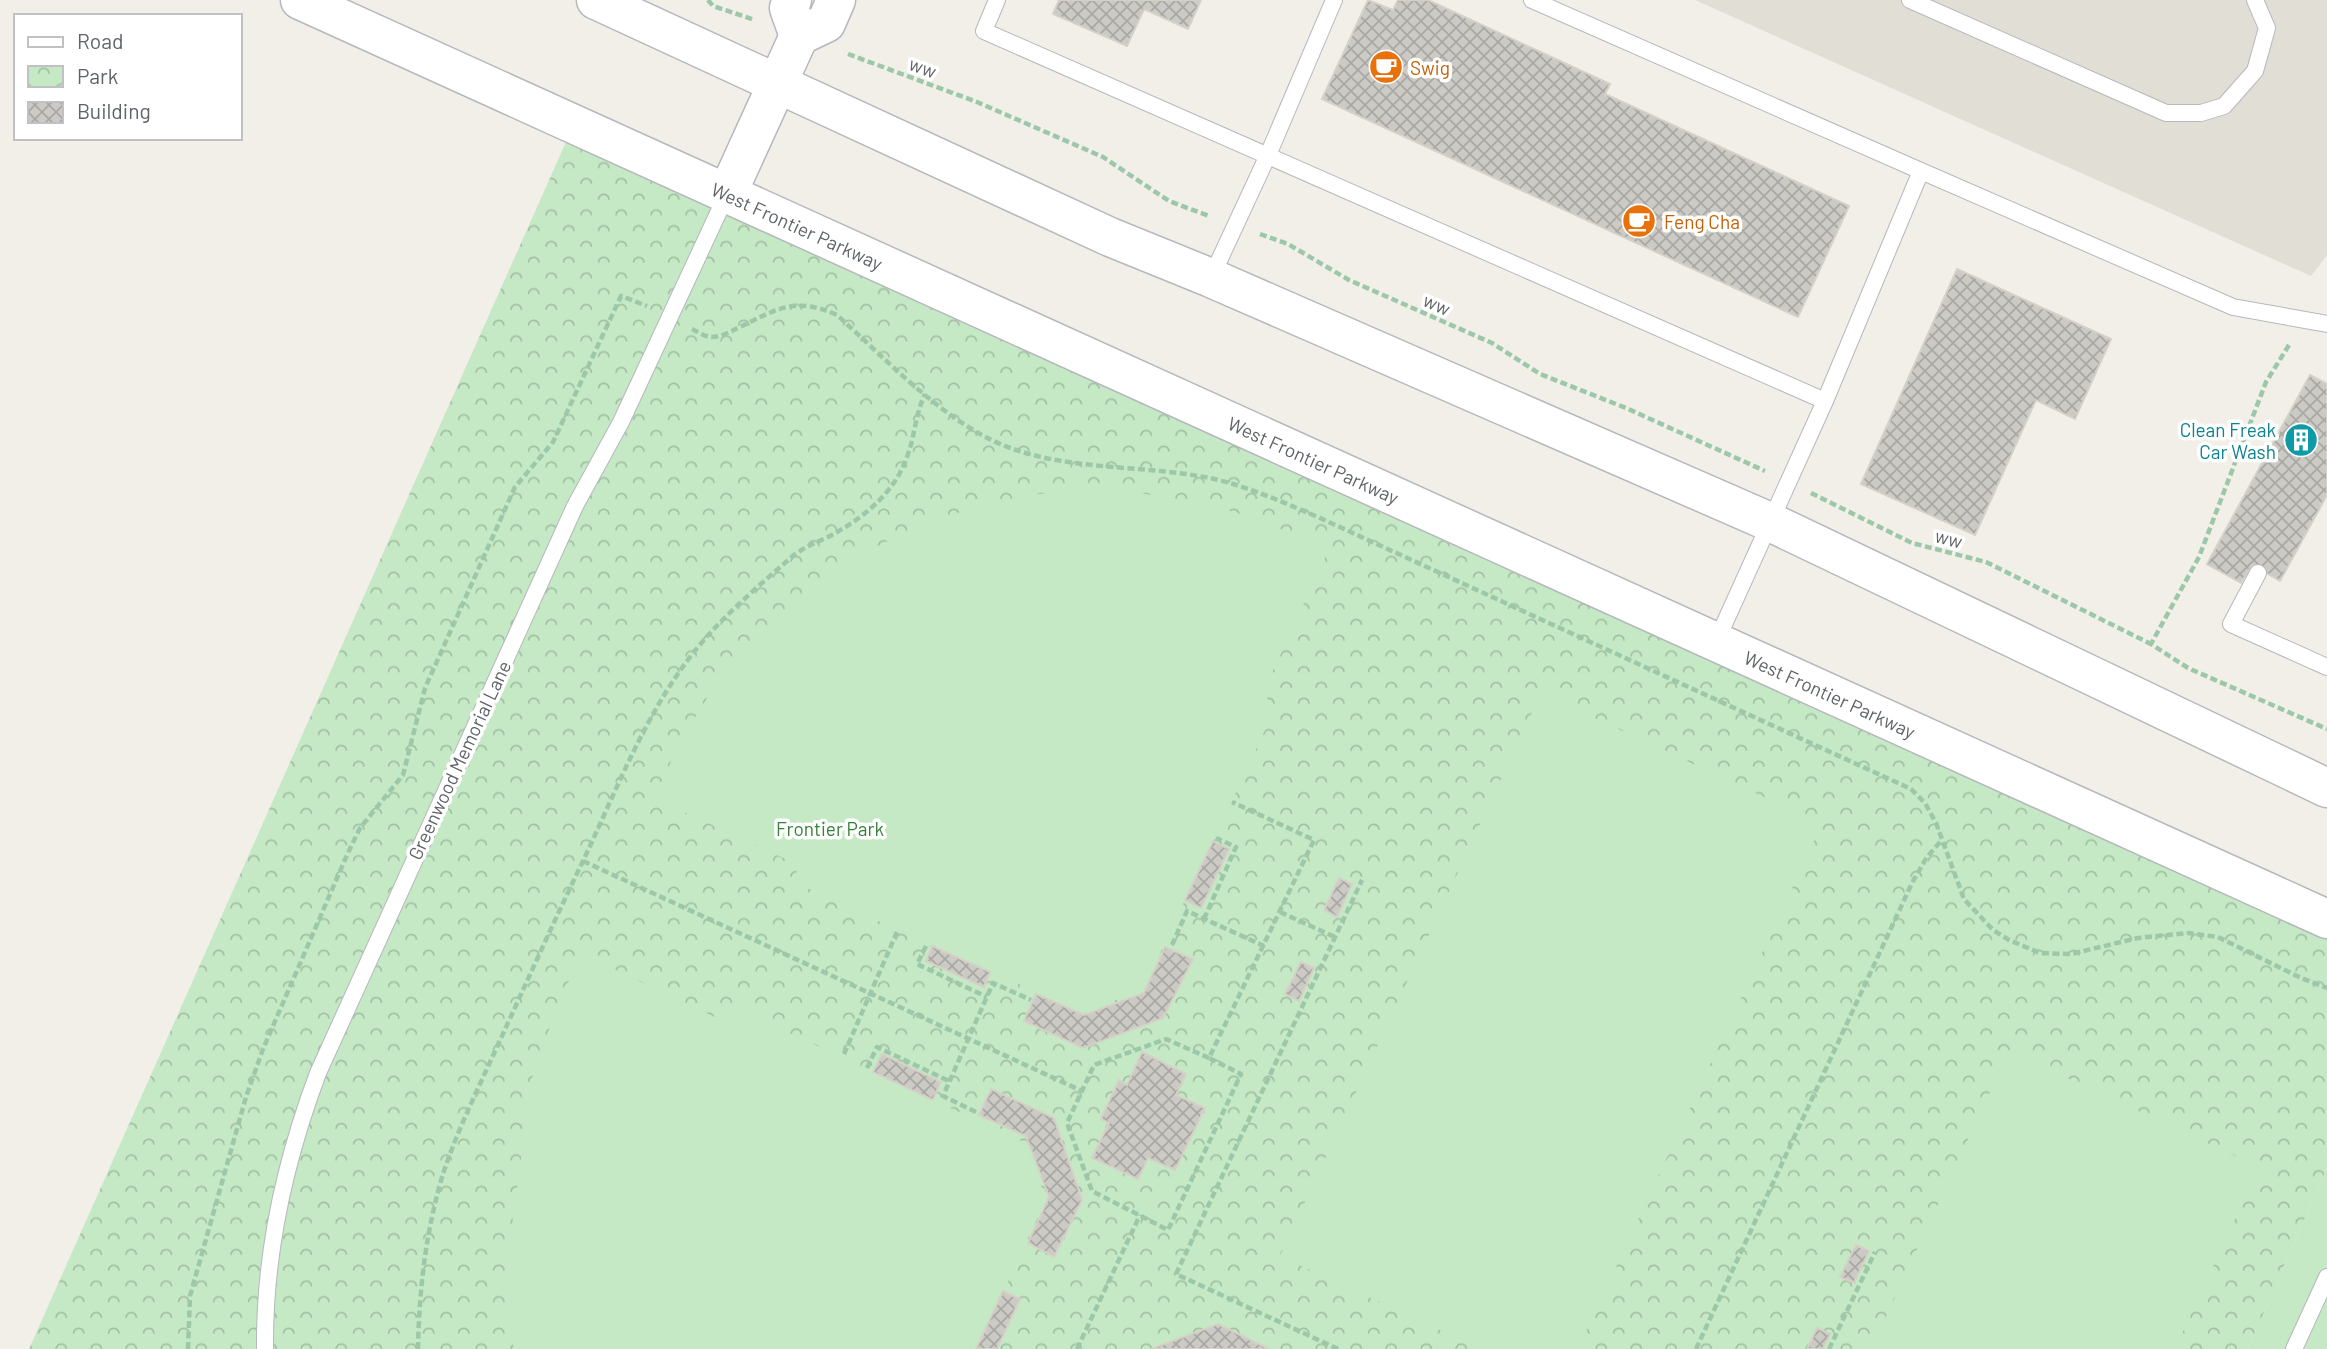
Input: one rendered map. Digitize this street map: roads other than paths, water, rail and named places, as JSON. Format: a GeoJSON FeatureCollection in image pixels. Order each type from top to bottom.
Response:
{"type":"FeatureCollection","features":[{"type":"Feature","properties":{"kind":"street","name":"West Frontier Parkway"},"geometry":{"type":"LineString","coordinates":[[300,0],[2327,919]]}},
{"type":"Feature","properties":{"kind":"street"},"geometry":{"type":"LineString","coordinates":[[596,0],[1110,237],[1770,522],[2327,788]]}},
{"type":"Feature","properties":{"kind":"street"},"geometry":{"type":"LineString","coordinates":[[727,194],[777,83],[796,18],[826,23],[836,0]]}},
{"type":"Feature","properties":{"kind":"lane"},"geometry":{"type":"LineString","coordinates":[[997,0],[984,31],[1825,401]]}},
{"type":"Feature","properties":{"kind":"lane"},"geometry":{"type":"LineString","coordinates":[[1210,278],[1268,155],[1334,0]]}},
{"type":"Feature","properties":{"kind":"lane"},"geometry":{"type":"LineString","coordinates":[[1532,0],[2233,307],[2327,324]]}},
{"type":"Feature","properties":{"kind":"lane"},"geometry":{"type":"LineString","coordinates":[[1910,0],[2166,113],[2201,113],[2224,106],[2255,71],[2267,28],[2256,0]]}},
{"type":"Feature","properties":{"kind":"lane"},"geometry":{"type":"LineString","coordinates":[[1716,642],[1825,401],[1921,171]]}},
{"type":"Feature","properties":{"kind":"lane","name":"Greenwood Memorial Lane"},"geometry":{"type":"LineString","coordinates":[[265,1349],[268,1285],[281,1197],[304,1110],[318,1073],[575,506],[621,422],[727,194]]}},
{"type":"Feature","properties":{"kind":"lane"},"geometry":{"type":"LineString","coordinates":[[2258,573],[2231,624],[2327,667]]}},
{"type":"Feature","properties":{"kind":"lane"},"geometry":{"type":"LineString","coordinates":[[2294,1349],[2327,1277]]}},
{"type":"Feature","properties":{"kind":"place","name":"Swig"},"geometry":{"type":"Point","coordinates":[1386,67]}},
{"type":"Feature","properties":{"kind":"place","name":"Feng Cha"},"geometry":{"type":"Point","coordinates":[1639,221]}},
{"type":"Feature","properties":{"kind":"place","name":"Clean Freak Car Wash"},"geometry":{"type":"Point","coordinates":[2301,440]}},
{"type":"Feature","properties":{"kind":"park label","name":"Frontier Park"},"geometry":{"type":"Point","coordinates":[830,828]}}]}
